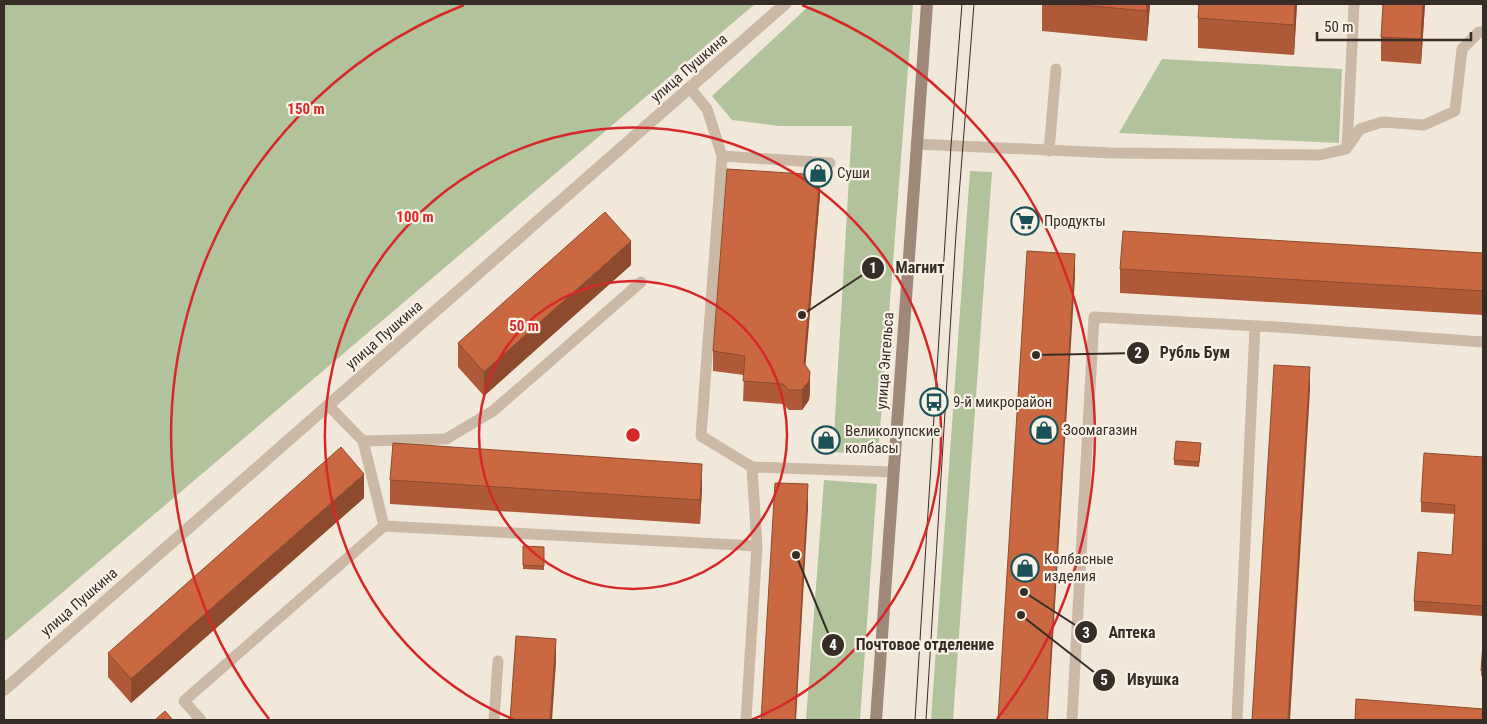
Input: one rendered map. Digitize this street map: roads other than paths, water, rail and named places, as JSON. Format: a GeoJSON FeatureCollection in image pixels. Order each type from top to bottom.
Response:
{"type":"FeatureCollection","features":[{"type":"Feature","properties":{"kind":"main road","name":"улица Энгельса"},"geometry":{"type":"LineString","coordinates":[[876,720],[927,4]]}},
{"type":"Feature","properties":{"kind":"street","name":"улица Пушкина"},"geometry":{"type":"LineString","coordinates":[[4,690],[785,4]]}},
{"type":"Feature","properties":{"kind":"lane"},"geometry":{"type":"LineString","coordinates":[[1346,149],[1354,4]]}},
{"type":"Feature","properties":{"kind":"lane"},"geometry":{"type":"LineString","coordinates":[[916,144],[1049,150],[1320,156],[1346,149],[1360,129],[1382,122],[1424,125],[1455,111],[1462,49],[1479,32],[1483,32]]}},
{"type":"Feature","properties":{"kind":"lane"},"geometry":{"type":"LineString","coordinates":[[1049,150],[1056,69]]}},
{"type":"Feature","properties":{"kind":"lane"},"geometry":{"type":"LineString","coordinates":[[690,88],[707,109],[722,156],[702,436],[752,467],[893,472]]}},
{"type":"Feature","properties":{"kind":"lane"},"geometry":{"type":"LineString","coordinates":[[722,156],[830,163]]}},
{"type":"Feature","properties":{"kind":"lane"},"geometry":{"type":"LineString","coordinates":[[363,441],[446,439],[493,411],[641,282]]}},
{"type":"Feature","properties":{"kind":"lane"},"geometry":{"type":"LineString","coordinates":[[1072,720],[1094,317],[1483,342]]}},
{"type":"Feature","properties":{"kind":"lane"},"geometry":{"type":"LineString","coordinates":[[1237,720],[1255,326]]}},
{"type":"Feature","properties":{"kind":"lane"},"geometry":{"type":"LineString","coordinates":[[328,405],[363,441],[384,526]]}},
{"type":"Feature","properties":{"kind":"lane"},"geometry":{"type":"LineString","coordinates":[[746,720],[757,546],[752,467]]}},
{"type":"Feature","properties":{"kind":"lane"},"geometry":{"type":"LineString","coordinates":[[201,720],[184,701],[384,526],[757,546]]}},
{"type":"Feature","properties":{"kind":"lane"},"geometry":{"type":"LineString","coordinates":[[494,720],[498,661]]}},
{"type":"Feature","properties":{"kind":"tram line"},"geometry":{"type":"LineString","coordinates":[[915,720],[951,146],[962,4]]}},
{"type":"Feature","properties":{"kind":"tram line"},"geometry":{"type":"LineString","coordinates":[[926,720],[956,234],[974,4]]}},
{"type":"Feature","properties":{"kind":"place","name":"Суши"},"geometry":{"type":"Point","coordinates":[818,173]}},
{"type":"Feature","properties":{"kind":"place","name":"Продукты"},"geometry":{"type":"Point","coordinates":[1025,221]}},
{"type":"Feature","properties":{"kind":"place","name":"Магнит"},"geometry":{"type":"Point","coordinates":[802,315]}},
{"type":"Feature","properties":{"kind":"place","name":"Рубль Бум"},"geometry":{"type":"Point","coordinates":[1036,355]}},
{"type":"Feature","properties":{"kind":"place","name":"9-й микрорайон"},"geometry":{"type":"Point","coordinates":[934,402]}},
{"type":"Feature","properties":{"kind":"place","name":"Зоомагазин"},"geometry":{"type":"Point","coordinates":[1044,430]}},
{"type":"Feature","properties":{"kind":"place","name":"Великолупские колбасы"},"geometry":{"type":"Point","coordinates":[826,440]}},
{"type":"Feature","properties":{"kind":"place","name":"Почтовое отделение"},"geometry":{"type":"Point","coordinates":[796,555]}},
{"type":"Feature","properties":{"kind":"place","name":"Колбасные изделия"},"geometry":{"type":"Point","coordinates":[1025,568]}},
{"type":"Feature","properties":{"kind":"place","name":"Аптека"},"geometry":{"type":"Point","coordinates":[1024,592]}},
{"type":"Feature","properties":{"kind":"place","name":"Ивушка"},"geometry":{"type":"Point","coordinates":[1021,615]}}]}
